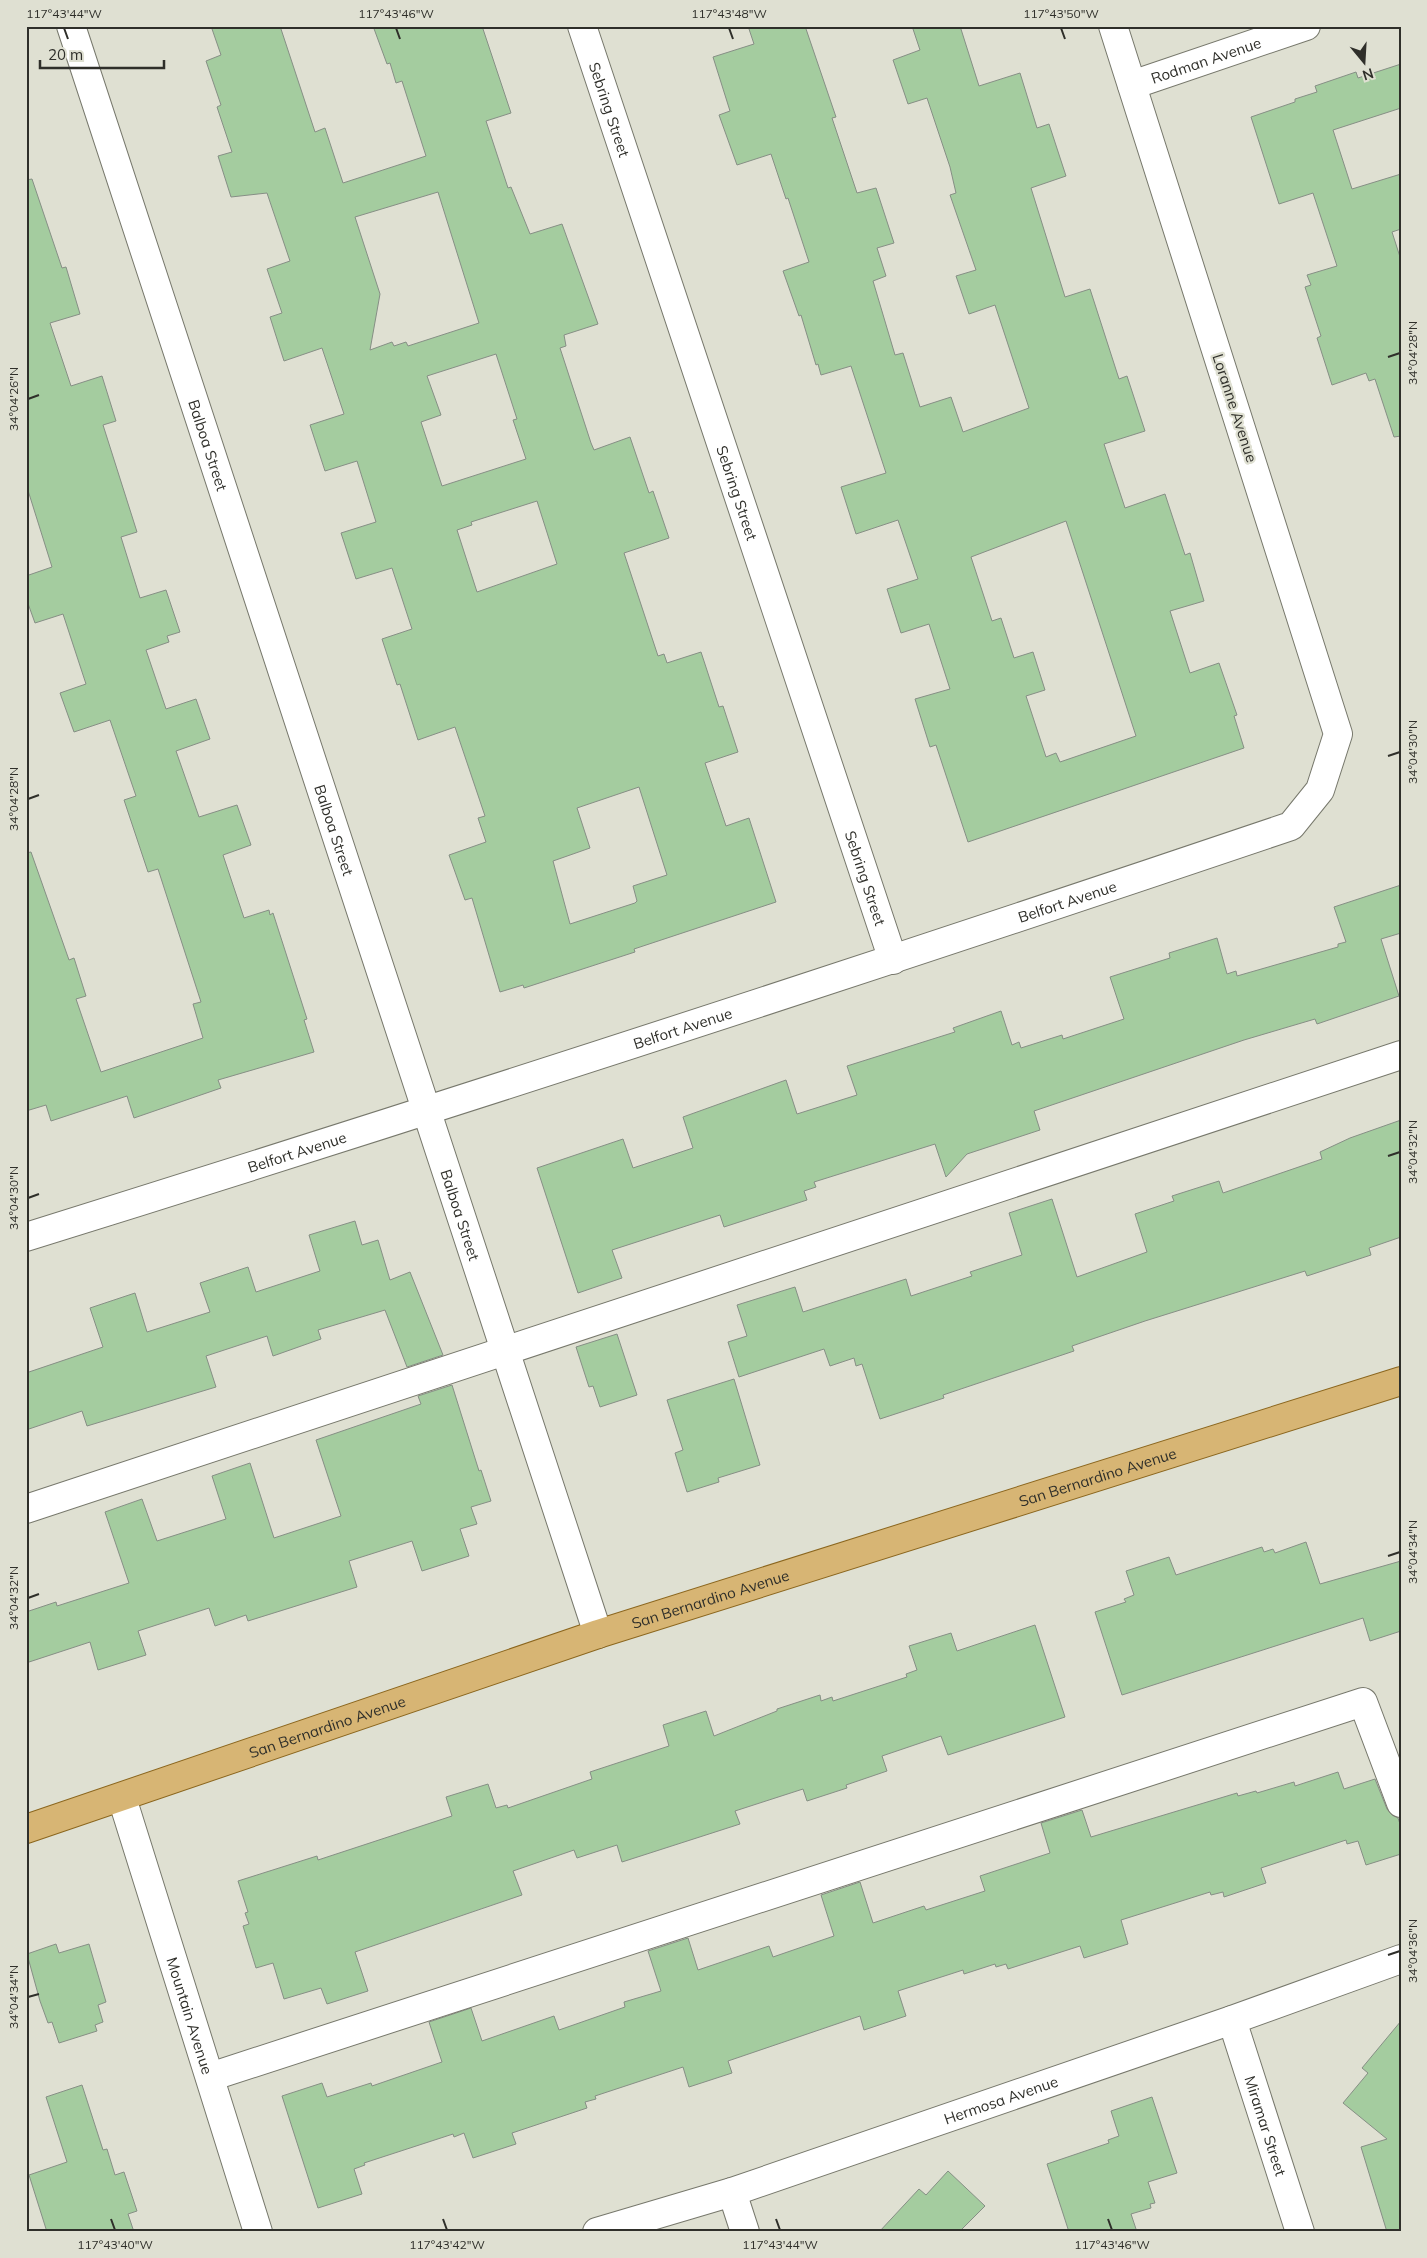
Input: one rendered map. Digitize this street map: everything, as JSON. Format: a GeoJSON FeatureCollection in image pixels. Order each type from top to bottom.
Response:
{"type":"FeatureCollection","features":[{"type":"Feature","properties":{"kind":"main road","name":"San Bernardino Avenue"},"geometry":{"type":"LineString","coordinates":[[26,1830],[598,1634],[1401,1381]]}},
{"type":"Feature","properties":{"kind":"street","name":"Balboa Street"},"geometry":{"type":"LineString","coordinates":[[71,26],[598,1634]]}},
{"type":"Feature","properties":{"kind":"street","name":"Sebring Street"},"geometry":{"type":"LineString","coordinates":[[582,26],[892,960]]}},
{"type":"Feature","properties":{"kind":"street","name":"Loranne Avenue"},"geometry":{"type":"LineString","coordinates":[[1113,26],[1338,734],[1320,790]]}},
{"type":"Feature","properties":{"kind":"street","name":"Rodman Avenue"},"geometry":{"type":"LineString","coordinates":[[1132,85],[1306,26]]}},
{"type":"Feature","properties":{"kind":"street","name":"Belfort Avenue"},"geometry":{"type":"LineString","coordinates":[[26,1238],[428,1111],[892,960],[1291,826],[1320,790]]}},
{"type":"Feature","properties":{"kind":"street"},"geometry":{"type":"LineString","coordinates":[[26,1509],[1401,1055]]}},
{"type":"Feature","properties":{"kind":"street"},"geometry":{"type":"LineString","coordinates":[[210,2077],[1363,1702],[1401,1803]]}},
{"type":"Feature","properties":{"kind":"street","name":"Mountain Avenue"},"geometry":{"type":"LineString","coordinates":[[122,1798],[258,2232]]}},
{"type":"Feature","properties":{"kind":"street","name":"Hermosa Avenue"},"geometry":{"type":"LineString","coordinates":[[597,2232],[732,2192],[1401,1960]]}},
{"type":"Feature","properties":{"kind":"street","name":"Miramar Street"},"geometry":{"type":"LineString","coordinates":[[1232,2020],[1300,2232]]}},
{"type":"Feature","properties":{"kind":"street"},"geometry":{"type":"LineString","coordinates":[[732,2192],[745,2232]]}},
{"type":"Feature","properties":{"kind":"building"},"geometry":{"type":"Polygon","coordinates":[[[211,26],[280,26],[315,132],[325,128],[343,183],[426,156],[402,81],[396,83],[390,63],[387,64],[373,26],[482,26],[511,113],[486,121],[508,188],[511,187],[530,234],[562,224],[598,324],[564,335],[566,346],[560,348],[591,443],[594,450],[630,437],[649,493],[653,491],[669,538],[624,553],[658,656],[664,654],[667,663],[701,652],[719,707],[723,706],[738,752],[705,763],[726,826],[749,818],[776,902],[634,949],[635,952],[524,988],[523,985],[500,992],[472,898],[465,900],[449,855],[486,842],[478,818],[485,816],[455,727],[418,740],[400,684],[397,685],[382,639],[412,629],[392,568],[356,579],[341,533],[376,522],[357,461],[325,471],[310,425],[344,414],[322,348],[284,361],[270,317],[282,313],[267,269],[290,261],[267,193],[231,197],[218,156],[232,152],[217,107],[221,105],[206,61],[221,55],[211,26]],[[438,192],[355,217],[380,294],[370,350],[392,342],[394,346],[406,342],[408,346],[479,323],[438,192]],[[496,354],[427,376],[441,415],[421,422],[442,486],[526,459],[513,420],[517,419],[496,354]],[[537,501],[471,522],[472,525],[457,530],[477,592],[557,564],[537,501]],[[639,787],[577,808],[590,848],[553,861],[570,924],[635,903],[637,901],[633,886],[667,875],[639,787]]]}},
{"type":"Feature","properties":{"kind":"building"},"geometry":{"type":"Polygon","coordinates":[[[748,26],[805,26],[836,117],[832,118],[857,193],[876,188],[894,243],[877,248],[886,276],[873,281],[895,355],[903,353],[920,407],[951,397],[963,432],[1029,408],[995,305],[969,314],[956,276],[976,270],[950,195],[956,193],[950,167],[927,98],[908,104],[893,60],[920,50],[912,26],[960,26],[979,86],[1020,73],[1037,128],[1049,124],[1066,176],[1031,188],[1065,297],[1090,289],[1119,379],[1127,376],[1145,431],[1104,444],[1125,508],[1165,494],[1185,555],[1190,553],[1204,601],[1170,611],[1190,673],[1219,663],[1237,715],[1234,716],[1244,748],[968,842],[936,745],[930,747],[915,699],[950,689],[929,624],[901,633],[887,589],[918,579],[898,520],[856,534],[841,487],[886,473],[851,366],[821,375],[818,364],[816,365],[801,315],[799,316],[783,271],[809,262],[771,154],[737,165],[719,115],[730,111],[713,57],[754,44],[748,26]],[[1066,521],[971,557],[992,621],[1001,618],[1014,658],[1033,652],[1045,690],[1026,696],[1046,757],[1056,753],[1060,762],[1136,736],[1066,521]]]}},
{"type":"Feature","properties":{"kind":"building"},"geometry":{"type":"Polygon","coordinates":[[[1401,64],[1401,108],[1333,130],[1352,189],[1401,174],[1401,229],[1392,232],[1401,260],[1401,436],[1394,437],[1375,379],[1369,381],[1366,373],[1332,385],[1317,338],[1321,336],[1305,287],[1311,285],[1307,275],[1337,266],[1313,193],[1279,204],[1251,117],[1295,102],[1295,99],[1317,92],[1315,86],[1356,72],[1358,78],[1401,64]]]}},
{"type":"Feature","properties":{"kind":"building"},"geometry":{"type":"Polygon","coordinates":[[[32,179],[62,268],[66,267],[80,314],[50,323],[71,386],[102,376],[116,421],[103,425],[137,532],[121,537],[140,598],[166,590],[180,632],[167,636],[169,642],[146,650],[166,709],[196,699],[210,739],[176,751],[199,817],[237,805],[251,845],[223,855],[244,918],[269,910],[270,915],[273,913],[307,1019],[304,1020],[314,1052],[218,1080],[221,1088],[134,1118],[127,1096],[51,1121],[46,1105],[26,1111],[26,853],[31,852],[69,960],[74,958],[86,996],[76,999],[101,1072],[203,1038],[193,1004],[201,1002],[158,869],[148,872],[124,800],[136,796],[110,720],[74,732],[60,693],[86,684],[63,614],[35,623],[26,598],[26,576],[52,567],[26,484],[26,180],[32,179]]]}},
{"type":"Feature","properties":{"kind":"building"},"geometry":{"type":"Polygon","coordinates":[[[1401,885],[1401,933],[1381,939],[1399,996],[1317,1024],[1315,1019],[1244,1040],[1034,1111],[1040,1130],[967,1154],[946,1177],[935,1144],[814,1182],[816,1187],[804,1191],[807,1200],[724,1227],[720,1215],[612,1250],[622,1278],[578,1293],[537,1168],[623,1139],[633,1168],[693,1148],[683,1117],[786,1080],[797,1114],[857,1095],[847,1066],[955,1032],[953,1028],[1001,1011],[1012,1045],[1019,1042],[1021,1048],[1062,1035],[1063,1039],[1124,1019],[1110,977],[1170,958],[1169,953],[1217,938],[1227,974],[1236,971],[1237,976],[1338,947],[1338,944],[1346,942],[1334,907],[1401,885]]]}},
{"type":"Feature","properties":{"kind":"building"},"geometry":{"type":"Polygon","coordinates":[[[1401,1120],[1401,1237],[1369,1248],[1371,1255],[1307,1276],[1305,1271],[1145,1321],[1072,1346],[1074,1351],[943,1395],[944,1398],[880,1419],[862,1364],[856,1366],[854,1358],[830,1366],[824,1349],[739,1377],[728,1342],[747,1336],[737,1305],[795,1287],[803,1312],[906,1279],[911,1296],[972,1276],[970,1272],[1022,1255],[1009,1213],[1052,1199],[1077,1277],[1147,1252],[1135,1214],[1174,1201],[1172,1196],[1219,1181],[1223,1193],[1322,1159],[1320,1152],[1350,1138],[1401,1120]]]}},
{"type":"Feature","properties":{"kind":"building"},"geometry":{"type":"Polygon","coordinates":[[[355,1221],[362,1245],[378,1240],[390,1280],[410,1272],[443,1355],[407,1367],[385,1310],[318,1330],[321,1339],[273,1356],[267,1336],[206,1356],[216,1387],[87,1426],[82,1411],[26,1430],[26,1373],[103,1347],[90,1308],[135,1293],[147,1332],[210,1312],[200,1283],[248,1267],[256,1292],[320,1271],[309,1235],[355,1221]]]}},
{"type":"Feature","properties":{"kind":"building"},"geometry":{"type":"Polygon","coordinates":[[[617,1334],[637,1395],[600,1407],[593,1386],[589,1387],[576,1347],[617,1334]]]}},
{"type":"Feature","properties":{"kind":"building"},"geometry":{"type":"Polygon","coordinates":[[[734,1379],[760,1465],[718,1478],[719,1482],[687,1492],[675,1453],[683,1450],[667,1400],[734,1379]]]}},
{"type":"Feature","properties":{"kind":"building"},"geometry":{"type":"Polygon","coordinates":[[[452,1385],[479,1471],[481,1470],[491,1501],[471,1507],[477,1524],[460,1529],[469,1556],[422,1571],[412,1541],[349,1561],[357,1587],[248,1621],[246,1615],[215,1626],[209,1608],[138,1631],[146,1655],[98,1670],[90,1642],[26,1663],[26,1612],[56,1602],[57,1606],[129,1583],[105,1512],[142,1499],[157,1541],[226,1519],[212,1476],[250,1463],[274,1538],[341,1516],[316,1440],[421,1404],[418,1396],[452,1385]]]}},
{"type":"Feature","properties":{"kind":"building"},"geometry":{"type":"Polygon","coordinates":[[[1306,1542],[1320,1584],[1401,1561],[1401,1631],[1370,1641],[1363,1618],[1122,1695],[1095,1612],[1126,1602],[1124,1599],[1134,1595],[1126,1571],[1169,1557],[1176,1575],[1262,1547],[1264,1552],[1273,1549],[1275,1553],[1306,1542]]]}},
{"type":"Feature","properties":{"kind":"building"},"geometry":{"type":"Polygon","coordinates":[[[1035,1625],[1065,1717],[948,1755],[941,1736],[882,1756],[887,1771],[846,1785],[847,1788],[807,1801],[803,1789],[735,1811],[740,1824],[622,1862],[617,1845],[577,1858],[574,1850],[513,1871],[522,1895],[355,1952],[368,1991],[327,2004],[321,1988],[284,1999],[273,1963],[256,1968],[243,1926],[249,1924],[245,1913],[248,1912],[238,1881],[317,1856],[318,1860],[452,1816],[446,1797],[488,1784],[496,1808],[507,1805],[508,1808],[592,1779],[590,1772],[669,1746],[663,1725],[706,1711],[714,1736],[777,1711],[777,1709],[820,1695],[821,1701],[832,1697],[833,1701],[907,1677],[906,1674],[917,1670],[909,1646],[951,1633],[957,1651],[1035,1625]]]}},
{"type":"Feature","properties":{"kind":"building"},"geometry":{"type":"Polygon","coordinates":[[[1338,1772],[1344,1789],[1375,1779],[1387,1809],[1398,1818],[1401,1827],[1401,1854],[1366,1865],[1358,1841],[1347,1844],[1346,1840],[1261,1868],[1266,1883],[1224,1897],[1223,1892],[1211,1895],[1210,1892],[1121,1920],[1128,1944],[1084,1958],[1080,1946],[1008,1969],[1006,1964],[996,1967],[995,1964],[964,1974],[963,1970],[898,1991],[906,2016],[864,2030],[860,2016],[728,2061],[732,2073],[689,2087],[683,2067],[595,2096],[596,2099],[585,2102],[587,2108],[512,2133],[516,2144],[473,2158],[464,2133],[454,2137],[453,2134],[364,2163],[365,2165],[354,2169],[362,2194],[318,2208],[282,2096],[322,2083],[327,2097],[371,2083],[372,2086],[442,2062],[429,2022],[471,2008],[482,2041],[554,2016],[559,2030],[625,2007],[624,2002],[661,1991],[648,1951],[688,1938],[698,1970],[769,1946],[773,1957],[834,1936],[821,1895],[860,1882],[873,1923],[924,1906],[926,1910],[985,1891],[980,1876],[1050,1853],[1041,1823],[1082,1810],[1091,1837],[1237,1793],[1238,1796],[1256,1791],[1257,1793],[1294,1782],[1295,1786],[1338,1772]]]}},
{"type":"Feature","properties":{"kind":"building"},"geometry":{"type":"Polygon","coordinates":[[[56,1944],[59,1953],[89,1944],[106,2002],[98,2005],[103,2022],[95,2025],[97,2031],[59,2043],[52,2022],[48,2023],[40,2001],[27,1954],[56,1944]]]}},
{"type":"Feature","properties":{"kind":"building"},"geometry":{"type":"Polygon","coordinates":[[[1401,2021],[1401,2232],[1387,2232],[1361,2147],[1387,2139],[1343,2103],[1368,2073],[1362,2068],[1401,2021]]]}},
{"type":"Feature","properties":{"kind":"building"},"geometry":{"type":"Polygon","coordinates":[[[82,2085],[103,2150],[107,2149],[115,2175],[124,2172],[137,2211],[128,2214],[134,2232],[47,2232],[29,2175],[67,2162],[46,2097],[82,2085]]]}},
{"type":"Feature","properties":{"kind":"building"},"geometry":{"type":"Polygon","coordinates":[[[1152,2097],[1177,2173],[1148,2182],[1155,2203],[1150,2204],[1151,2208],[1131,2214],[1137,2232],[1069,2232],[1047,2164],[1109,2143],[1108,2140],[1119,2136],[1111,2111],[1152,2097]]]}},
{"type":"Feature","properties":{"kind":"building"},"geometry":{"type":"Polygon","coordinates":[[[948,2171],[985,2206],[962,2229],[965,2232],[879,2232],[919,2189],[926,2195],[948,2171]]]}}]}
